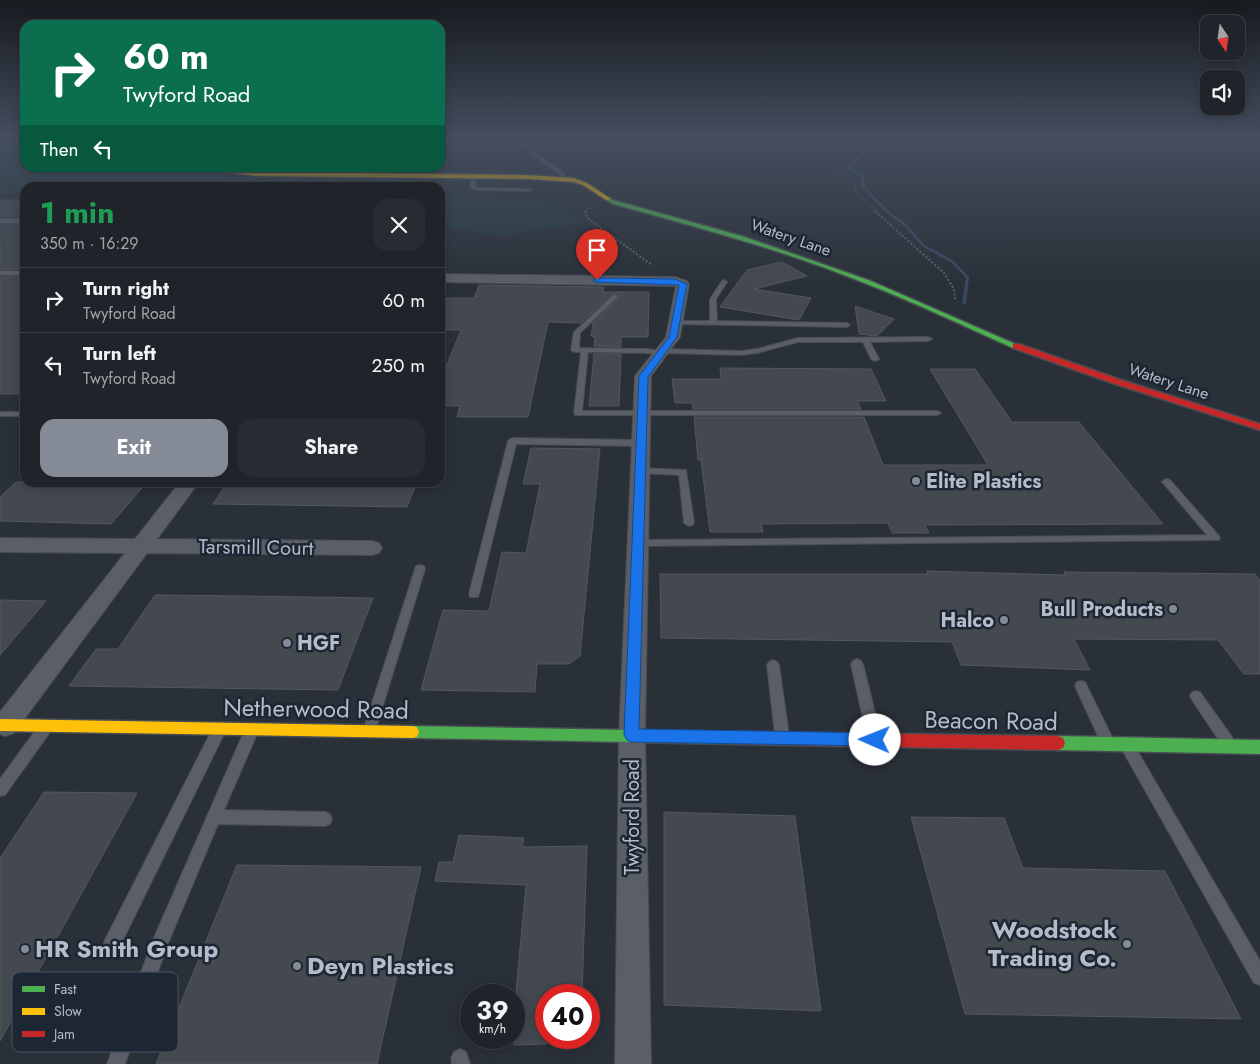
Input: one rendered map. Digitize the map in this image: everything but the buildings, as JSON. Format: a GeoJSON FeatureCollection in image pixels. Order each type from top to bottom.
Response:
{"type":"FeatureCollection","features":[{"type":"Feature","properties":{"kind":"street","name":"Watery Lane"},"geometry":{"type":"LineString","coordinates":[[587,186],[615,203],[743,238],[776,249],[869,282],[1014,345],[1118,382],[1260,427]]}},
{"type":"Feature","properties":{"kind":"street"},"geometry":{"type":"LineString","coordinates":[[445,278],[675,282]]}},
{"type":"Feature","properties":{"kind":"street","name":"Twyford Road"},"geometry":{"type":"LineString","coordinates":[[634,1064],[632,735],[643,376],[673,337],[683,284],[675,282]]}},
{"type":"Feature","properties":{"kind":"street"},"geometry":{"type":"LineString","coordinates":[[2,727],[186,487]]}},
{"type":"Feature","properties":{"kind":"street","name":"Tarsmill Court"},"geometry":{"type":"LineString","coordinates":[[0,544],[372,548]]}},
{"type":"Feature","properties":{"kind":"street","name":"Netherwood Road"},"geometry":{"type":"LineString","coordinates":[[2,727],[47,726],[632,735]]}},
{"type":"Feature","properties":{"kind":"street","name":"Beacon Road"},"geometry":{"type":"LineString","coordinates":[[632,735],[1260,747]]}},
{"type":"Feature","properties":{"kind":"lane"},"geometry":{"type":"LineString","coordinates":[[472,186],[476,189],[530,190]]}},
{"type":"Feature","properties":{"kind":"lane"},"geometry":{"type":"LineString","coordinates":[[0,221],[20,221]]}},
{"type":"Feature","properties":{"kind":"lane"},"geometry":{"type":"LineString","coordinates":[[0,273],[20,273]]}},
{"type":"Feature","properties":{"kind":"lane"},"geometry":{"type":"LineString","coordinates":[[714,324],[713,299],[724,282]]}},
{"type":"Feature","properties":{"kind":"lane"},"geometry":{"type":"LineString","coordinates":[[615,296],[577,332],[575,350],[741,353],[757,351],[798,340],[928,339]]}},
{"type":"Feature","properties":{"kind":"lane"},"geometry":{"type":"LineString","coordinates":[[676,323],[847,325]]}},
{"type":"Feature","properties":{"kind":"lane"},"geometry":{"type":"LineString","coordinates":[[866,340],[875,359]]}},
{"type":"Feature","properties":{"kind":"lane"},"geometry":{"type":"LineString","coordinates":[[585,350],[578,413],[937,412]]}},
{"type":"Feature","properties":{"kind":"lane"},"geometry":{"type":"LineString","coordinates":[[0,414],[20,414]]}},
{"type":"Feature","properties":{"kind":"lane"},"geometry":{"type":"LineString","coordinates":[[474,594],[512,441],[641,443]]}},
{"type":"Feature","properties":{"kind":"lane"},"geometry":{"type":"LineString","coordinates":[[640,471],[683,472],[689,523]]}},
{"type":"Feature","properties":{"kind":"lane"},"geometry":{"type":"LineString","coordinates":[[638,542],[1215,538],[1167,482]]}},
{"type":"Feature","properties":{"kind":"lane"},"geometry":{"type":"LineString","coordinates":[[369,731],[420,569]]}},
{"type":"Feature","properties":{"kind":"lane"},"geometry":{"type":"LineString","coordinates":[[773,664],[783,738]]}},
{"type":"Feature","properties":{"kind":"lane"},"geometry":{"type":"LineString","coordinates":[[857,664],[875,740]]}},
{"type":"Feature","properties":{"kind":"lane"},"geometry":{"type":"LineString","coordinates":[[1081,686],[1109,744]]}},
{"type":"Feature","properties":{"kind":"lane"},"geometry":{"type":"LineString","coordinates":[[1196,696],[1230,746]]}},
{"type":"Feature","properties":{"kind":"lane"},"geometry":{"type":"LineString","coordinates":[[0,790],[47,726]]}},
{"type":"Feature","properties":{"kind":"lane"},"geometry":{"type":"LineString","coordinates":[[111,946],[220,729]]}},
{"type":"Feature","properties":{"kind":"lane"},"geometry":{"type":"LineString","coordinates":[[149,972],[161,940],[252,729]]}},
{"type":"Feature","properties":{"kind":"lane"},"geometry":{"type":"LineString","coordinates":[[1126,744],[1260,977]]}},
{"type":"Feature","properties":{"kind":"lane"},"geometry":{"type":"LineString","coordinates":[[214,817],[325,819]]}},
{"type":"Feature","properties":{"kind":"lane"},"geometry":{"type":"LineString","coordinates":[[116,1064],[120,1052]]}},
{"type":"Feature","properties":{"kind":"path"},"geometry":{"type":"LineString","coordinates":[[854,186],[856,191],[868,205],[944,273],[954,289],[955,300]]}},
{"type":"Feature","properties":{"kind":"path"},"geometry":{"type":"LineString","coordinates":[[615,203],[585,210],[587,218],[675,282]]}},
{"type":"Feature","properties":{"kind":"green space"},"geometry":{"type":"Polygon","coordinates":[[[0,186],[20,186],[20,193],[0,193],[0,186]]]}},
{"type":"Feature","properties":{"kind":"green space"},"geometry":{"type":"Polygon","coordinates":[[[445,195],[554,203],[586,222],[502,236],[445,228],[445,195]]]}},
{"type":"Feature","properties":{"kind":"waterway"},"geometry":{"type":"LineString","coordinates":[[864,186],[924,246],[953,262],[968,278],[964,303]]}},
{"type":"Feature","properties":{"kind":"traffic: fast"},"geometry":{"type":"LineString","coordinates":[[608,199],[615,203],[743,238],[869,282],[1016,346]]}},
{"type":"Feature","properties":{"kind":"traffic: fast"},"geometry":{"type":"LineString","coordinates":[[412,732],[734,738]]}},
{"type":"Feature","properties":{"kind":"traffic: fast"},"geometry":{"type":"LineString","coordinates":[[1058,743],[1260,747]]}},
{"type":"Feature","properties":{"kind":"traffic: slow"},"geometry":{"type":"LineString","coordinates":[[588,186],[608,199]]}},
{"type":"Feature","properties":{"kind":"traffic: slow"},"geometry":{"type":"LineString","coordinates":[[0,725],[412,732]]}},
{"type":"Feature","properties":{"kind":"traffic: jam"},"geometry":{"type":"LineString","coordinates":[[1016,346],[1118,382],[1260,427]]}},
{"type":"Feature","properties":{"kind":"traffic: jam"},"geometry":{"type":"LineString","coordinates":[[734,738],[1058,743]]}},
{"type":"Feature","properties":{"kind":"place","name":"Elite Plastics"},"geometry":{"type":"Point","coordinates":[916,481]}},
{"type":"Feature","properties":{"kind":"place","name":"Bull Products"},"geometry":{"type":"Point","coordinates":[1173,609]}},
{"type":"Feature","properties":{"kind":"place","name":"Halco"},"geometry":{"type":"Point","coordinates":[1004,620]}},
{"type":"Feature","properties":{"kind":"place","name":"HGF"},"geometry":{"type":"Point","coordinates":[287,643]}},
{"type":"Feature","properties":{"kind":"place","name":"Woodstock Trading Co."},"geometry":{"type":"Point","coordinates":[1127,944]}},
{"type":"Feature","properties":{"kind":"place","name":"HR Smith Group"},"geometry":{"type":"Point","coordinates":[25,949]}},
{"type":"Feature","properties":{"kind":"place","name":"Deyn Plastics"},"geometry":{"type":"Point","coordinates":[297,966]}},
{"type":"Feature","properties":{"kind":"route"},"geometry":{"type":"LineString","coordinates":[[597,280],[675,282],[683,284],[673,337],[643,376],[632,735],[875,740]]}}]}
